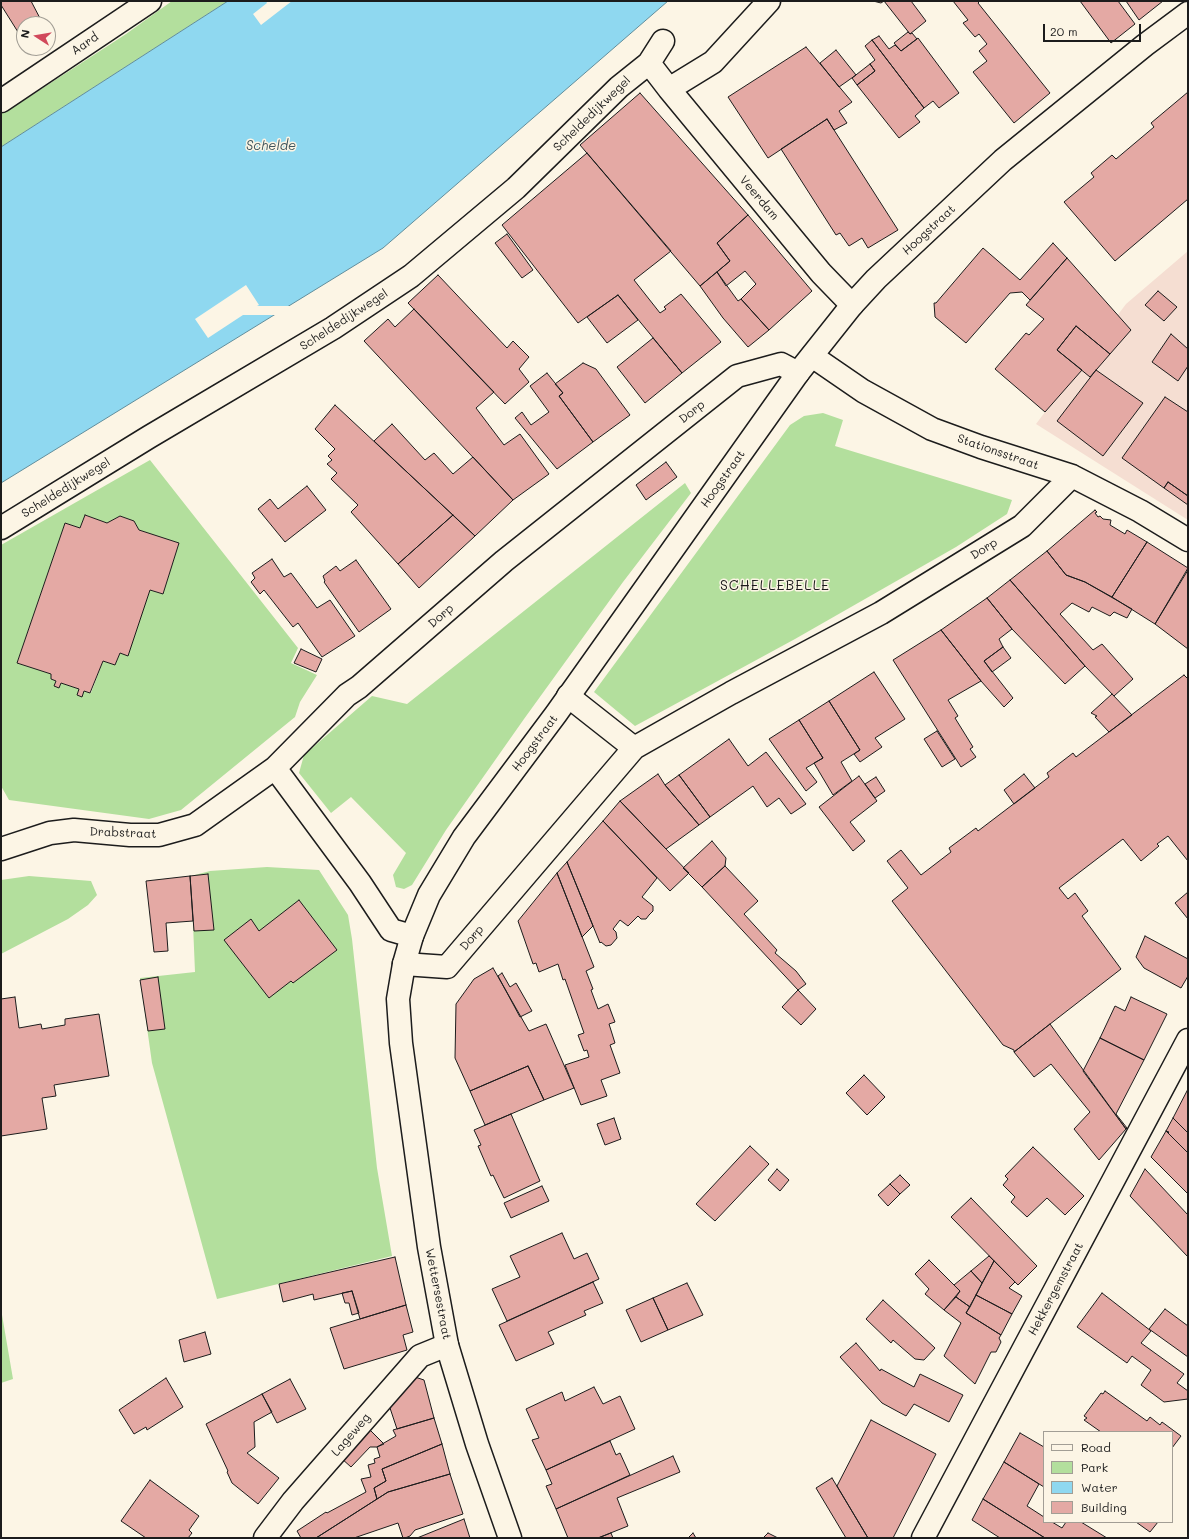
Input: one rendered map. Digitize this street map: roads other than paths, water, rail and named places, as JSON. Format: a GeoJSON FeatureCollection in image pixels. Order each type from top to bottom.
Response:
{"type":"FeatureCollection","features":[{"type":"Feature","properties":{"kind":"street","name":"Aard"},"geometry":{"type":"LineString","coordinates":[[1,101],[150,1]]}},
{"type":"Feature","properties":{"kind":"street"},"geometry":{"type":"LineString","coordinates":[[669,89],[713,62],[769,1]]}},
{"type":"Feature","properties":{"kind":"street","name":"Hoogstraat"},"geometry":{"type":"LineString","coordinates":[[401,1043],[398,999],[404,964],[412,936],[429,895],[464,837],[568,696],[798,373],[852,305],[876,279],[1003,160],[1145,45],[1188,13]]}},
{"type":"Feature","properties":{"kind":"street","name":"Scheldedijkwegel"},"geometry":{"type":"LineString","coordinates":[[1,528],[149,437],[333,328],[411,276],[516,188],[619,87],[649,63],[663,41]]}},
{"type":"Feature","properties":{"kind":"street","name":"Veerdam"},"geometry":{"type":"LineString","coordinates":[[649,63],[821,273],[852,305]]}},
{"type":"Feature","properties":{"kind":"street","name":"Stationsstraat"},"geometry":{"type":"LineString","coordinates":[[812,356],[863,391],[932,428],[981,447],[1072,476],[1140,511],[1188,540]]}},
{"type":"Feature","properties":{"kind":"street","name":"Dorp"},"geometry":{"type":"LineString","coordinates":[[275,768],[347,695],[359,688],[504,561],[737,376],[781,364],[798,373]]}},
{"type":"Feature","properties":{"kind":"street","name":"Dorp"},"geometry":{"type":"LineString","coordinates":[[404,964],[447,967],[634,748],[731,693],[881,613],[1022,526],[1072,476]]}},
{"type":"Feature","properties":{"kind":"street"},"geometry":{"type":"LineString","coordinates":[[568,696],[634,748]]}},
{"type":"Feature","properties":{"kind":"street"},"geometry":{"type":"LineString","coordinates":[[275,768],[360,883],[391,930],[412,936]]}},
{"type":"Feature","properties":{"kind":"street","name":"Drabstraat"},"geometry":{"type":"LineString","coordinates":[[1,849],[50,833],[74,830],[130,835],[159,835],[195,825],[275,768]]}},
{"type":"Feature","properties":{"kind":"street","name":"Hekkergemstraat"},"geometry":{"type":"LineString","coordinates":[[923,1538],[1188,1040]]}},
{"type":"Feature","properties":{"kind":"street","name":"Wettersestraat"},"geometry":{"type":"LineString","coordinates":[[401,1043],[429,1247],[447,1345],[477,1444],[510,1538]]}},
{"type":"Feature","properties":{"kind":"street","name":"Lageweg"},"geometry":{"type":"LineString","coordinates":[[265,1538],[298,1495],[420,1356],[447,1345]]}},
{"type":"Feature","properties":{"kind":"water","name":"Schelde"},"geometry":{"type":"Polygon","coordinates":[[[228,1],[668,1],[383,248],[1,483],[1,147],[228,1]]]}},
{"type":"Feature","properties":{"kind":"district","name":"SCHELLEBELLE"},"geometry":{"type":"Point","coordinates":[775,586]}}]}
